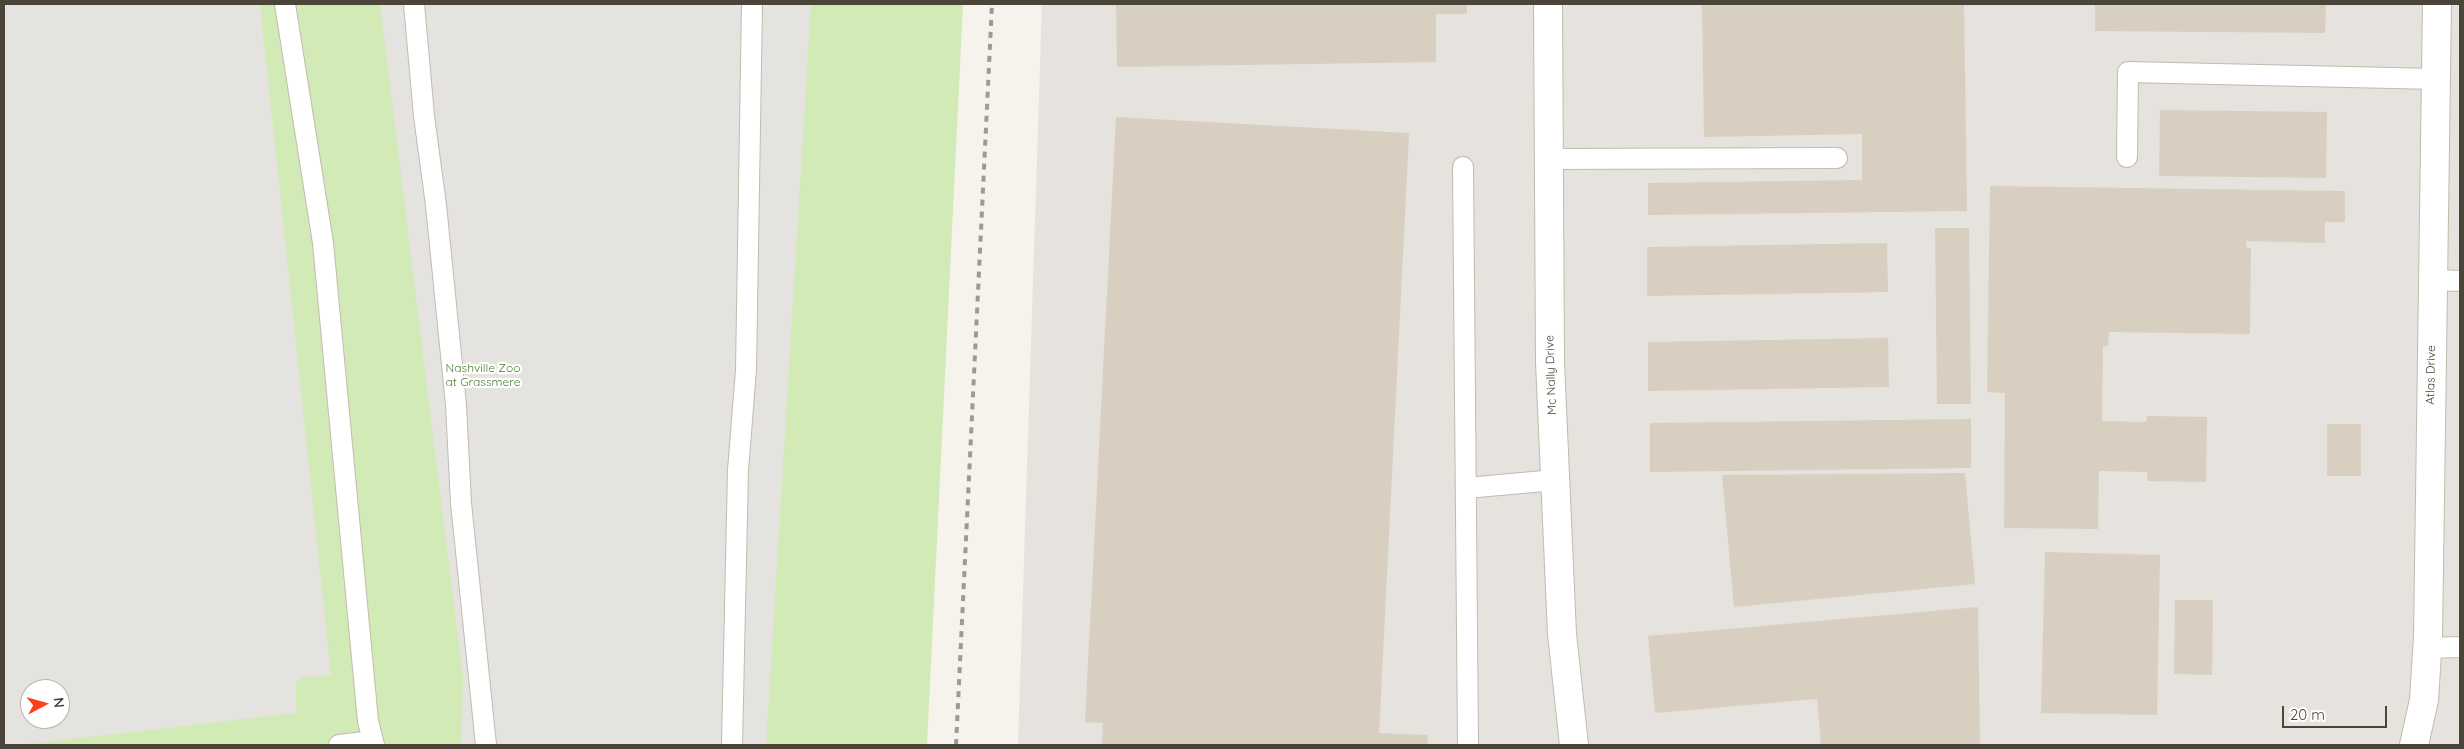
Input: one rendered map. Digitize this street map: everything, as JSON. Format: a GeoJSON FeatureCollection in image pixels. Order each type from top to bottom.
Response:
{"type":"FeatureCollection","features":[{"type":"Feature","properties":{"kind":"street","name":"Mc Nally Drive"},"geometry":{"type":"LineString","coordinates":[[1548,4],[1550,362],[1562,634],[1574,745]]}},
{"type":"Feature","properties":{"kind":"street","name":"Atlas Drive"},"geometry":{"type":"LineString","coordinates":[[2414,745],[2424,700],[2427,648],[2437,4]]}},
{"type":"Feature","properties":{"kind":"lane"},"geometry":{"type":"LineString","coordinates":[[285,4],[323,243],[368,721],[374,743],[339,745]]}},
{"type":"Feature","properties":{"kind":"lane"},"geometry":{"type":"LineString","coordinates":[[414,4],[424,116],[436,205],[456,405],[461,503],[486,745]]}},
{"type":"Feature","properties":{"kind":"lane"},"geometry":{"type":"LineString","coordinates":[[732,745],[738,470],[746,370],[752,4]]}},
{"type":"Feature","properties":{"kind":"lane"},"geometry":{"type":"LineString","coordinates":[[2127,157],[2128,72],[2436,79]]}},
{"type":"Feature","properties":{"kind":"lane"},"geometry":{"type":"LineString","coordinates":[[1549,160],[1837,158]]}},
{"type":"Feature","properties":{"kind":"lane"},"geometry":{"type":"LineString","coordinates":[[1463,167],[1468,745]]}},
{"type":"Feature","properties":{"kind":"lane"},"geometry":{"type":"LineString","coordinates":[[2433,280],[2460,281]]}},
{"type":"Feature","properties":{"kind":"lane"},"geometry":{"type":"LineString","coordinates":[[1466,488],[1555,480]]}},
{"type":"Feature","properties":{"kind":"lane"},"geometry":{"type":"LineString","coordinates":[[2427,648],[2460,647]]}},
{"type":"Feature","properties":{"kind":"shaded area"},"geometry":{"type":"Polygon","coordinates":[[[4,4],[260,4],[331,676],[301,677],[296,682],[296,713],[20,745],[4,745],[4,4]]]}},
{"type":"Feature","properties":{"kind":"shaded area"},"geometry":{"type":"Polygon","coordinates":[[[380,4],[811,4],[766,745],[461,745],[463,679],[380,4]]]}},
{"type":"Feature","properties":{"kind":"shaded area"},"geometry":{"type":"Polygon","coordinates":[[[1042,4],[2460,4],[2460,745],[1018,745],[1042,4]]]}},
{"type":"Feature","properties":{"kind":"green space","name":"Nashville Zoo at Grassmere"},"geometry":{"type":"Polygon","coordinates":[[[4,4],[963,4],[927,745],[4,745],[4,4]]]}},
{"type":"Feature","properties":{"kind":"building"},"geometry":{"type":"Polygon","coordinates":[[[1116,4],[1467,4],[1467,14],[1436,14],[1436,62],[1117,67],[1116,4]]]}},
{"type":"Feature","properties":{"kind":"building"},"geometry":{"type":"Polygon","coordinates":[[[1702,4],[1964,4],[1967,211],[1648,215],[1648,183],[1862,180],[1862,134],[1704,137],[1702,4]]]}},
{"type":"Feature","properties":{"kind":"building"},"geometry":{"type":"Polygon","coordinates":[[[2095,4],[2326,4],[2325,33],[2095,31],[2095,4]]]}},
{"type":"Feature","properties":{"kind":"building"},"geometry":{"type":"Polygon","coordinates":[[[2160,110],[2327,112],[2326,178],[2159,176],[2160,110]]]}},
{"type":"Feature","properties":{"kind":"building"},"geometry":{"type":"Polygon","coordinates":[[[1116,117],[1409,133],[1379,733],[1428,735],[1427,745],[1102,745],[1103,723],[1085,722],[1116,117]]]}},
{"type":"Feature","properties":{"kind":"building"},"geometry":{"type":"Polygon","coordinates":[[[1990,186],[2345,191],[2345,222],[2325,222],[2325,243],[2246,241],[2247,248],[2251,248],[2250,334],[2109,332],[2108,346],[2103,346],[2102,421],[2146,422],[2147,416],[2207,417],[2206,482],[2147,481],[2147,472],[2099,471],[2098,529],[2004,528],[2005,393],[1987,392],[1990,186]]]}},
{"type":"Feature","properties":{"kind":"building"},"geometry":{"type":"Polygon","coordinates":[[[1935,228],[1969,228],[1971,404],[1937,404],[1935,228]]]}},
{"type":"Feature","properties":{"kind":"building"},"geometry":{"type":"Polygon","coordinates":[[[1887,243],[1888,292],[1647,296],[1647,247],[1887,243]]]}},
{"type":"Feature","properties":{"kind":"building"},"geometry":{"type":"Polygon","coordinates":[[[1888,338],[1889,387],[1648,391],[1648,342],[1888,338]]]}},
{"type":"Feature","properties":{"kind":"building"},"geometry":{"type":"Polygon","coordinates":[[[1971,419],[1971,468],[1650,472],[1650,423],[1971,419]]]}},
{"type":"Feature","properties":{"kind":"building"},"geometry":{"type":"Polygon","coordinates":[[[2327,424],[2361,424],[2361,476],[2327,476],[2327,424]]]}},
{"type":"Feature","properties":{"kind":"building"},"geometry":{"type":"Polygon","coordinates":[[[1965,473],[1975,584],[1734,607],[1722,475],[1965,473]]]}},
{"type":"Feature","properties":{"kind":"building"},"geometry":{"type":"Polygon","coordinates":[[[2045,552],[2160,555],[2157,715],[2041,713],[2045,552]]]}},
{"type":"Feature","properties":{"kind":"building"},"geometry":{"type":"Polygon","coordinates":[[[2175,600],[2213,600],[2212,675],[2174,674],[2175,600]]]}},
{"type":"Feature","properties":{"kind":"building"},"geometry":{"type":"Polygon","coordinates":[[[1978,607],[1980,745],[1821,745],[1817,699],[1655,713],[1648,636],[1978,607]]]}},
{"type":"Feature","properties":{"kind":"railway"},"geometry":{"type":"LineString","coordinates":[[956,745],[992,4]]}}]}
